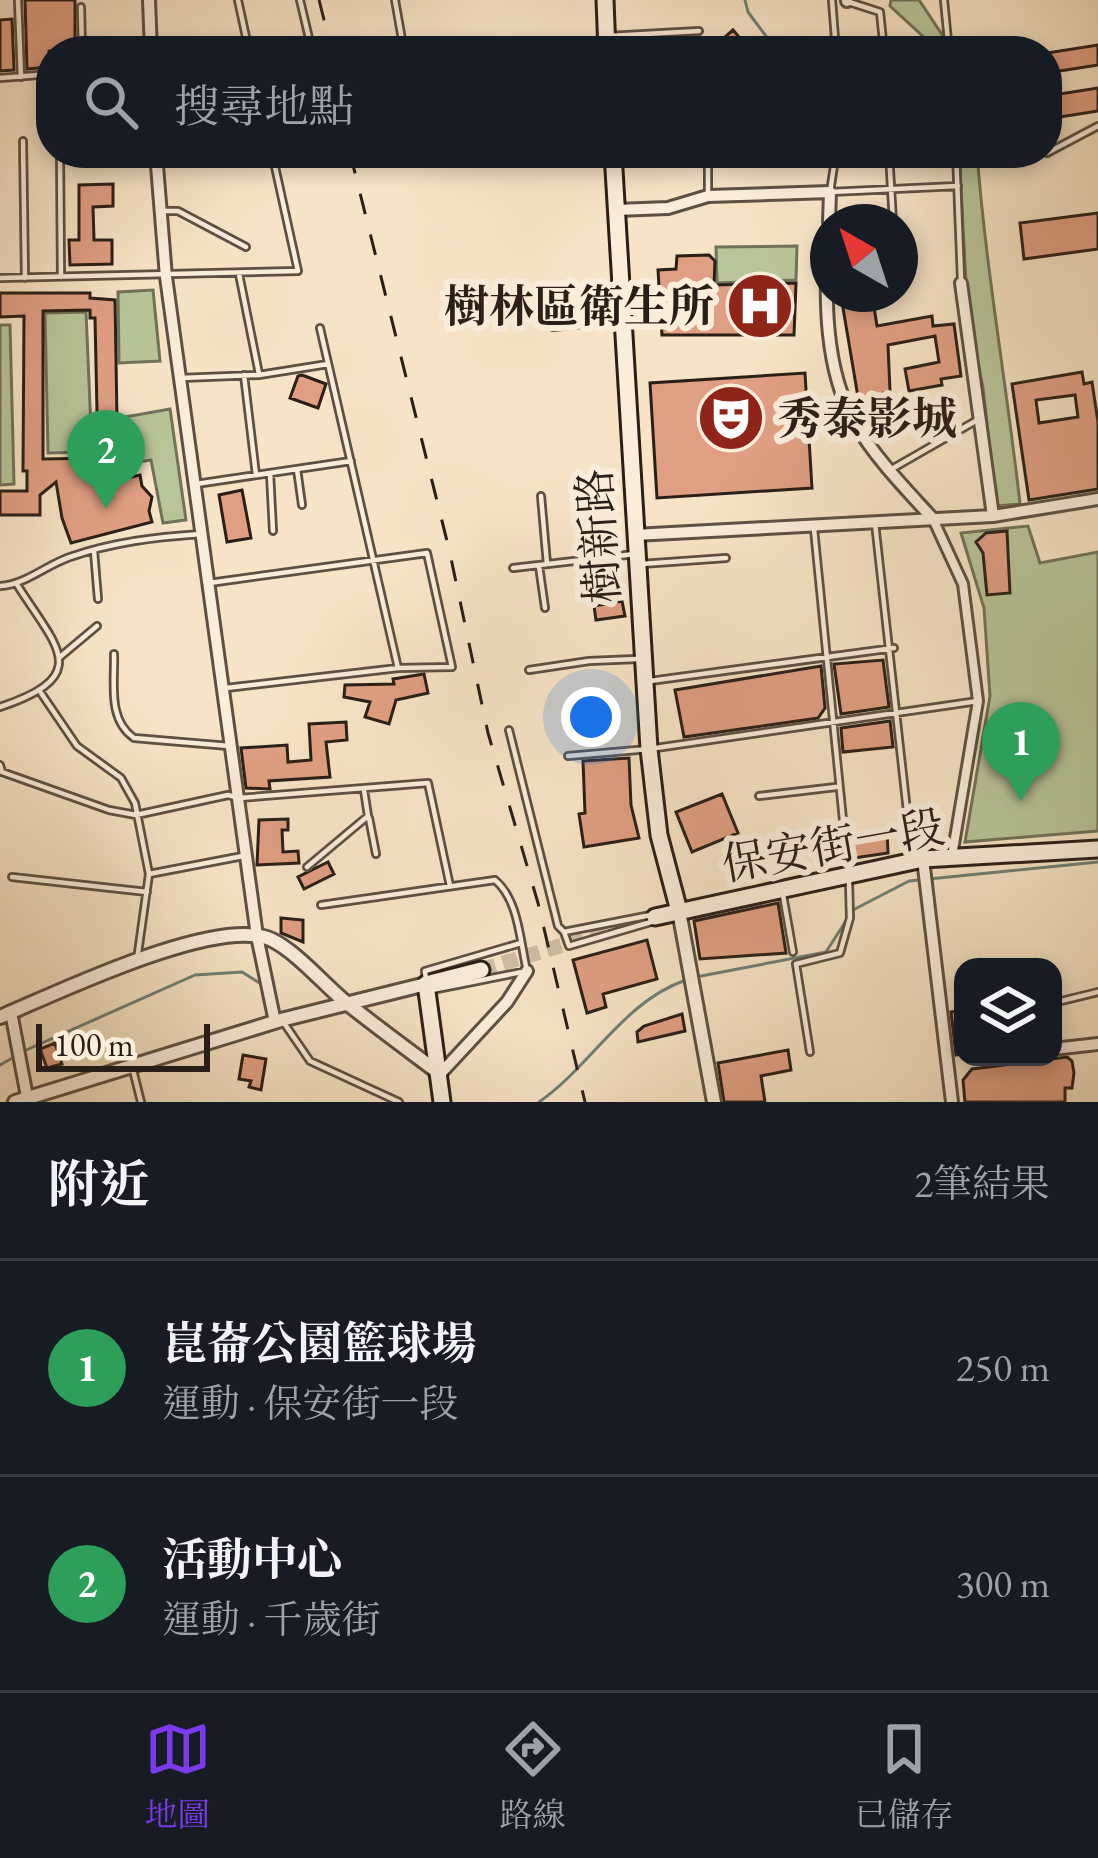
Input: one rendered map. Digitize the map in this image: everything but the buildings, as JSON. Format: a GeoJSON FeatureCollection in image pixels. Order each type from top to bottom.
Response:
{"type":"FeatureCollection","features":[{"type":"Feature","properties":{"kind":"main road"},"geometry":{"type":"LineString","coordinates":[[605,0],[607,36]]}},
{"type":"Feature","properties":{"kind":"main road","name":"樹新路"},"geometry":{"type":"LineString","coordinates":[[614,168],[649,749],[659,836],[679,911]]}},
{"type":"Feature","properties":{"kind":"main road","name":"保安街一段"},"geometry":{"type":"LineString","coordinates":[[655,917],[920,862],[1098,849]]}},
{"type":"Feature","properties":{"kind":"main road"},"geometry":{"type":"LineString","coordinates":[[442,1102],[426,984],[481,970]]}},
{"type":"Feature","properties":{"kind":"street"},"geometry":{"type":"LineString","coordinates":[[149,0],[150,36]]}},
{"type":"Feature","properties":{"kind":"street"},"geometry":{"type":"LineString","coordinates":[[157,168],[166,277],[257,936],[269,1000],[283,1022]]}},
{"type":"Feature","properties":{"kind":"street"},"geometry":{"type":"LineString","coordinates":[[616,210],[668,208],[708,196],[830,192],[830,204]]}},
{"type":"Feature","properties":{"kind":"street"},"geometry":{"type":"LineString","coordinates":[[961,283],[993,516]]}},
{"type":"Feature","properties":{"kind":"street"},"geometry":{"type":"LineString","coordinates":[[828,312],[837,380],[855,423],[933,519],[963,584],[978,701],[951,858]]}},
{"type":"Feature","properties":{"kind":"street"},"geometry":{"type":"LineString","coordinates":[[634,535],[993,516],[1098,499]]}},
{"type":"Feature","properties":{"kind":"street"},"geometry":{"type":"LineString","coordinates":[[920,862],[928,888],[952,1102]]}},
{"type":"Feature","properties":{"kind":"street"},"geometry":{"type":"LineString","coordinates":[[679,911],[714,1102]]}},
{"type":"Feature","properties":{"kind":"street"},"geometry":{"type":"LineString","coordinates":[[426,984],[347,1003],[131,1064],[24,1100],[19,1054],[6,1015],[136,961],[205,940],[257,936],[273,940],[347,1003],[440,1074],[507,1002],[527,971]]}},
{"type":"Feature","properties":{"kind":"street"},"geometry":{"type":"LineString","coordinates":[[1062,1048],[1098,1044]]}},
{"type":"Feature","properties":{"kind":"street"},"geometry":{"type":"LineString","coordinates":[[947,1057],[954,1057]]}},
{"type":"Feature","properties":{"kind":"lane"},"geometry":{"type":"LineString","coordinates":[[18,0],[21,77]]}},
{"type":"Feature","properties":{"kind":"lane"},"geometry":{"type":"LineString","coordinates":[[238,0],[246,36]]}},
{"type":"Feature","properties":{"kind":"lane"},"geometry":{"type":"LineString","coordinates":[[300,0],[309,36]]}},
{"type":"Feature","properties":{"kind":"lane"},"geometry":{"type":"LineString","coordinates":[[395,0],[401,36]]}},
{"type":"Feature","properties":{"kind":"lane"},"geometry":{"type":"LineString","coordinates":[[832,0],[835,36]]}},
{"type":"Feature","properties":{"kind":"lane"},"geometry":{"type":"LineString","coordinates":[[846,0],[880,12],[882,36]]}},
{"type":"Feature","properties":{"kind":"lane"},"geometry":{"type":"LineString","coordinates":[[944,0],[948,36]]}},
{"type":"Feature","properties":{"kind":"lane"},"geometry":{"type":"LineString","coordinates":[[81,7],[82,36]]}},
{"type":"Feature","properties":{"kind":"lane"},"geometry":{"type":"LineString","coordinates":[[664,36],[699,31]]}},
{"type":"Feature","properties":{"kind":"lane"},"geometry":{"type":"LineString","coordinates":[[0,79],[36,76]]}},
{"type":"Feature","properties":{"kind":"lane"},"geometry":{"type":"LineString","coordinates":[[1062,145],[1098,126]]}},
{"type":"Feature","properties":{"kind":"lane"},"geometry":{"type":"LineString","coordinates":[[23,141],[25,278]]}},
{"type":"Feature","properties":{"kind":"lane"},"geometry":{"type":"LineString","coordinates":[[60,168],[61,278]]}},
{"type":"Feature","properties":{"kind":"lane"},"geometry":{"type":"LineString","coordinates":[[0,278],[298,271],[275,168]]}},
{"type":"Feature","properties":{"kind":"lane"},"geometry":{"type":"LineString","coordinates":[[708,168],[708,196]]}},
{"type":"Feature","properties":{"kind":"lane"},"geometry":{"type":"LineString","coordinates":[[834,168],[830,192],[958,186]]}},
{"type":"Feature","properties":{"kind":"lane"},"geometry":{"type":"LineString","coordinates":[[890,168],[892,204]]}},
{"type":"Feature","properties":{"kind":"lane"},"geometry":{"type":"LineString","coordinates":[[957,168],[961,283]]}},
{"type":"Feature","properties":{"kind":"lane"},"geometry":{"type":"LineString","coordinates":[[159,211],[178,211],[246,247]]}},
{"type":"Feature","properties":{"kind":"lane"},"geometry":{"type":"LineString","coordinates":[[239,274],[260,375]]}},
{"type":"Feature","properties":{"kind":"lane"},"geometry":{"type":"LineString","coordinates":[[553,327],[621,320]]}},
{"type":"Feature","properties":{"kind":"lane"},"geometry":{"type":"LineString","coordinates":[[320,328],[398,668]]}},
{"type":"Feature","properties":{"kind":"lane"},"geometry":{"type":"LineString","coordinates":[[181,378],[260,375],[328,364]]}},
{"type":"Feature","properties":{"kind":"lane"},"geometry":{"type":"LineString","coordinates":[[244,375],[256,475]]}},
{"type":"Feature","properties":{"kind":"lane"},"geometry":{"type":"LineString","coordinates":[[890,470],[980,419]]}},
{"type":"Feature","properties":{"kind":"lane"},"geometry":{"type":"LineString","coordinates":[[195,484],[351,460]]}},
{"type":"Feature","properties":{"kind":"lane"},"geometry":{"type":"LineString","coordinates":[[297,469],[302,506]]}},
{"type":"Feature","properties":{"kind":"lane"},"geometry":{"type":"LineString","coordinates":[[270,473],[274,531]]}},
{"type":"Feature","properties":{"kind":"lane"},"geometry":{"type":"LineString","coordinates":[[541,496],[544,608]]}},
{"type":"Feature","properties":{"kind":"lane"},"geometry":{"type":"LineString","coordinates":[[875,523],[896,715],[920,862]]}},
{"type":"Feature","properties":{"kind":"lane"},"geometry":{"type":"LineString","coordinates":[[809,1052],[796,964],[841,953],[850,918],[814,524]]}},
{"type":"Feature","properties":{"kind":"lane"},"geometry":{"type":"LineString","coordinates":[[0,586],[16,584],[94,549],[202,533]]}},
{"type":"Feature","properties":{"kind":"lane"},"geometry":{"type":"LineString","coordinates":[[94,549],[98,599]]}},
{"type":"Feature","properties":{"kind":"lane"},"geometry":{"type":"LineString","coordinates":[[209,583],[427,553],[452,667],[398,668],[223,689]]}},
{"type":"Feature","properties":{"kind":"lane"},"geometry":{"type":"LineString","coordinates":[[513,568],[726,558]]}},
{"type":"Feature","properties":{"kind":"lane"},"geometry":{"type":"LineString","coordinates":[[16,584],[60,657]]}},
{"type":"Feature","properties":{"kind":"lane"},"geometry":{"type":"LineString","coordinates":[[0,707],[41,693],[53,680],[60,657],[98,626]]}},
{"type":"Feature","properties":{"kind":"lane"},"geometry":{"type":"LineString","coordinates":[[644,682],[891,648]]}},
{"type":"Feature","properties":{"kind":"lane"},"geometry":{"type":"LineString","coordinates":[[114,654],[116,716],[126,732],[134,738],[231,746]]}},
{"type":"Feature","properties":{"kind":"lane"},"geometry":{"type":"LineString","coordinates":[[529,670],[642,659]]}},
{"type":"Feature","properties":{"kind":"lane"},"geometry":{"type":"LineString","coordinates":[[41,693],[77,746],[121,778],[135,803],[149,874],[136,961]]}},
{"type":"Feature","properties":{"kind":"lane"},"geometry":{"type":"LineString","coordinates":[[568,756],[649,749],[978,701]]}},
{"type":"Feature","properties":{"kind":"lane"},"geometry":{"type":"LineString","coordinates":[[508,730],[558,926],[564,932]]}},
{"type":"Feature","properties":{"kind":"lane"},"geometry":{"type":"LineString","coordinates":[[0,765],[2,772],[110,810],[136,814],[228,795],[239,798],[428,783],[450,886]]}},
{"type":"Feature","properties":{"kind":"lane"},"geometry":{"type":"LineString","coordinates":[[759,796],[838,786]]}},
{"type":"Feature","properties":{"kind":"lane"},"geometry":{"type":"LineString","coordinates":[[364,790],[376,854]]}},
{"type":"Feature","properties":{"kind":"lane"},"geometry":{"type":"LineString","coordinates":[[307,867],[368,816]]}},
{"type":"Feature","properties":{"kind":"lane"},"geometry":{"type":"LineString","coordinates":[[149,874],[247,855]]}},
{"type":"Feature","properties":{"kind":"lane"},"geometry":{"type":"LineString","coordinates":[[12,877],[147,892]]}},
{"type":"Feature","properties":{"kind":"lane"},"geometry":{"type":"LineString","coordinates":[[321,904],[495,880],[503,886],[520,943],[527,971],[434,992],[426,984],[425,971],[520,943]]}},
{"type":"Feature","properties":{"kind":"lane"},"geometry":{"type":"LineString","coordinates":[[782,889],[794,952]]}},
{"type":"Feature","properties":{"kind":"lane","name":"保安街一段"},"geometry":{"type":"LineString","coordinates":[[655,917],[569,946],[564,932],[655,917]]}},
{"type":"Feature","properties":{"kind":"lane"},"geometry":{"type":"LineString","coordinates":[[1062,1001],[1098,992]]}},
{"type":"Feature","properties":{"kind":"lane"},"geometry":{"type":"LineString","coordinates":[[283,1022],[310,1060],[399,1102]]}},
{"type":"Feature","properties":{"kind":"lane"},"geometry":{"type":"LineString","coordinates":[[131,1064],[141,1102]]}},
{"type":"Feature","properties":{"kind":"green space"},"geometry":{"type":"Polygon","coordinates":[[[891,0],[919,0],[943,36],[923,36],[890,6],[891,0]]]}},
{"type":"Feature","properties":{"kind":"green space"},"geometry":{"type":"Polygon","coordinates":[[[960,168],[979,168],[1020,504],[996,506],[983,388],[968,319],[960,168]]]}},
{"type":"Feature","properties":{"kind":"green space"},"geometry":{"type":"Polygon","coordinates":[[[797,246],[796,280],[717,283],[716,247],[797,246]]]}},
{"type":"Feature","properties":{"kind":"green space"},"geometry":{"type":"Polygon","coordinates":[[[153,290],[160,361],[119,363],[118,292],[153,290]]]}},
{"type":"Feature","properties":{"kind":"green space"},"geometry":{"type":"Polygon","coordinates":[[[86,312],[92,452],[48,453],[45,313],[86,312]]]}},
{"type":"Feature","properties":{"kind":"green space"},"geometry":{"type":"Polygon","coordinates":[[[0,325],[10,325],[14,484],[0,485],[0,325]]]}},
{"type":"Feature","properties":{"kind":"green space"},"geometry":{"type":"Polygon","coordinates":[[[170,409],[186,520],[163,523],[151,460],[125,464],[125,417],[170,409]]]}},
{"type":"Feature","properties":{"kind":"green space"},"geometry":{"type":"Polygon","coordinates":[[[1028,526],[1040,563],[1098,552],[1098,831],[965,842],[990,696],[984,608],[961,533],[1028,526]]]}},
{"type":"Feature","properties":{"kind":"waterway"},"geometry":{"type":"LineString","coordinates":[[745,0],[766,36]]}},
{"type":"Feature","properties":{"kind":"waterway"},"geometry":{"type":"LineString","coordinates":[[696,977],[826,952],[853,910],[909,881],[1098,862]]}},
{"type":"Feature","properties":{"kind":"waterway"},"geometry":{"type":"LineString","coordinates":[[24,1051],[195,975],[242,972],[263,985]]}},
{"type":"Feature","properties":{"kind":"waterway"},"geometry":{"type":"LineString","coordinates":[[539,1102],[644,1003],[686,980]]}},
{"type":"Feature","properties":{"kind":"waterway"},"geometry":{"type":"LineString","coordinates":[[0,1065],[16,1056]]}},
{"type":"Feature","properties":{"kind":"tunnel"},"geometry":{"type":"LineString","coordinates":[[481,970],[655,917]]}},
{"type":"Feature","properties":{"kind":"railway"},"geometry":{"type":"LineString","coordinates":[[319,0],[328,36]]}},
{"type":"Feature","properties":{"kind":"railway"},"geometry":{"type":"LineString","coordinates":[[354,168],[449,549],[488,733],[538,903],[585,1102]]}},
{"type":"Feature","properties":{"kind":"place","name":"樹林區衛生所"},"geometry":{"type":"Point","coordinates":[760,306]}},
{"type":"Feature","properties":{"kind":"place","name":"秀泰影城"},"geometry":{"type":"Point","coordinates":[731,418]}},
{"type":"Feature","properties":{"kind":"place","name":"活動中心"},"geometry":{"type":"Point","coordinates":[106,509]}},
{"type":"Feature","properties":{"kind":"place","name":"崑崙公園籃球場"},"geometry":{"type":"Point","coordinates":[1021,801]}}]}
